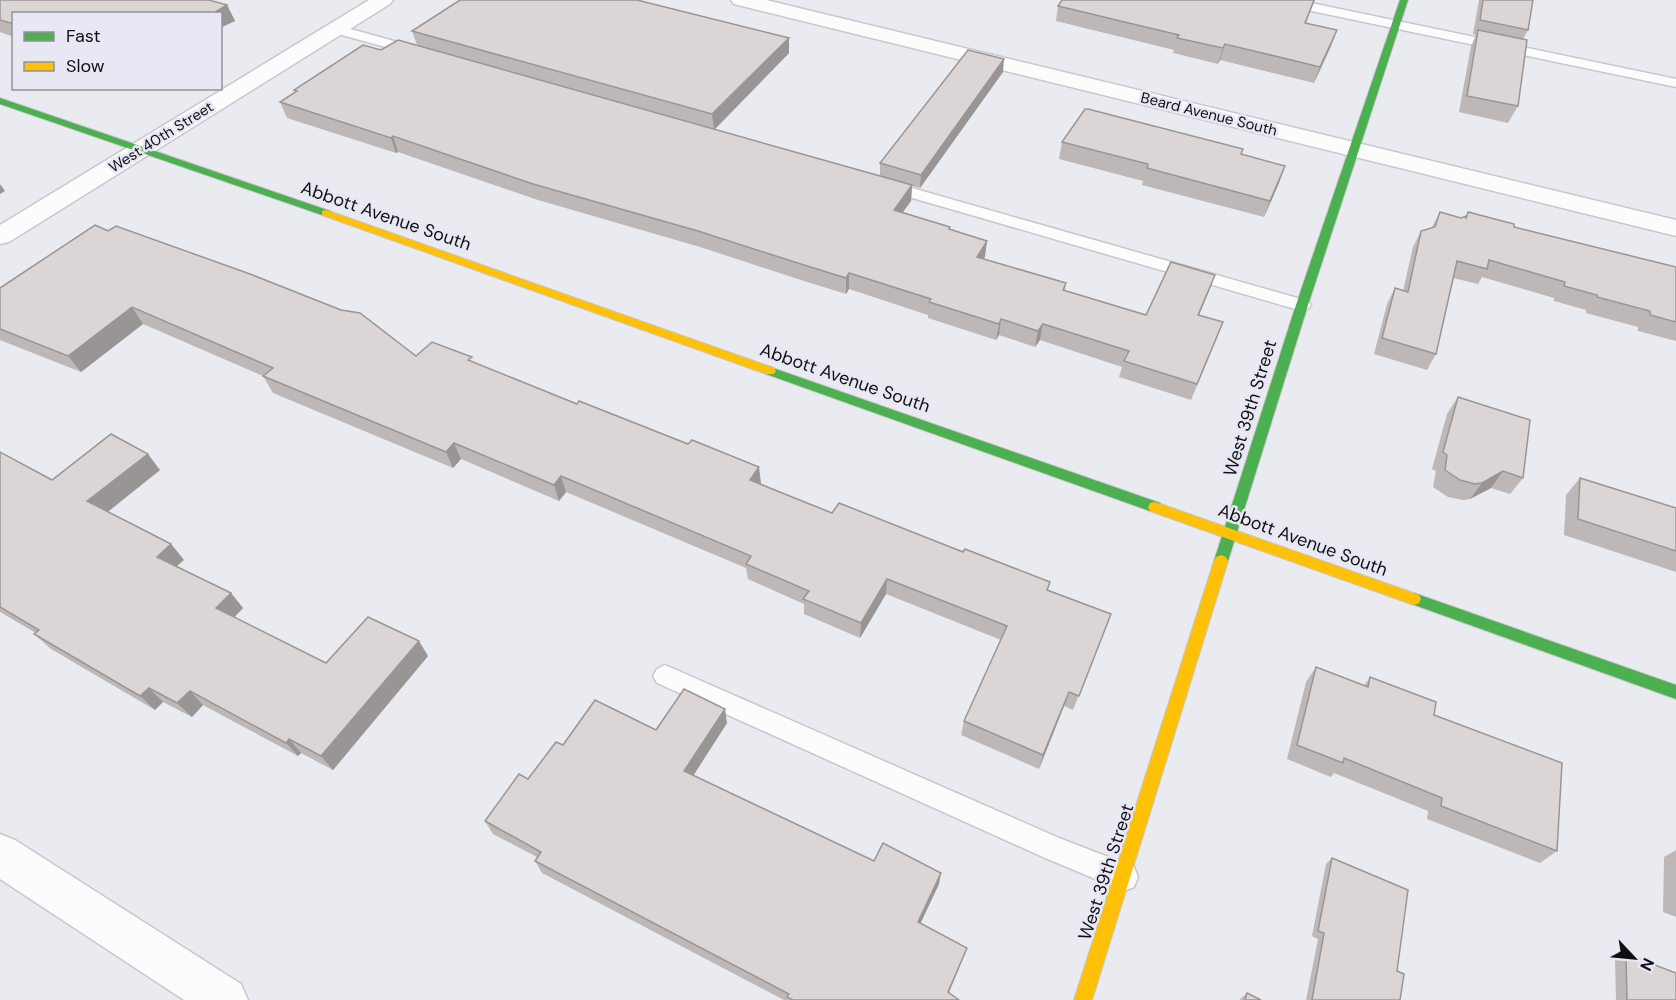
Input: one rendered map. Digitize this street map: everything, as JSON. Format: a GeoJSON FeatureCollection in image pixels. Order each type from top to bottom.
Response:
{"type":"FeatureCollection","features":[{"type":"Feature","properties":{"kind":"street","name":"West 40th Street"},"geometry":{"type":"LineString","coordinates":[[0,236],[383,0]]}},
{"type":"Feature","properties":{"kind":"street","name":"Beard Avenue South"},"geometry":{"type":"LineString","coordinates":[[741,0],[1676,228]]}},
{"type":"Feature","properties":{"kind":"street","name":"West 39th Street"},"geometry":{"type":"LineString","coordinates":[[1083,1000],[1124,877],[1302,304],[1404,0]]}},
{"type":"Feature","properties":{"kind":"street","name":"Abbott Avenue South"},"geometry":{"type":"LineString","coordinates":[[0,101],[200,169],[1676,692]]}},
{"type":"Feature","properties":{"kind":"street"},"geometry":{"type":"LineString","coordinates":[[0,855],[225,1000]]}},
{"type":"Feature","properties":{"kind":"lane"},"geometry":{"type":"LineString","coordinates":[[1278,0],[1676,83]]}},
{"type":"Feature","properties":{"kind":"lane"},"geometry":{"type":"LineString","coordinates":[[336,29],[432,56]]}},
{"type":"Feature","properties":{"kind":"lane"},"geometry":{"type":"LineString","coordinates":[[866,180],[1302,304]]}},
{"type":"Feature","properties":{"kind":"lane"},"geometry":{"type":"LineString","coordinates":[[665,676],[1052,848],[1124,877]]}},
{"type":"Feature","properties":{"kind":"building"},"geometry":{"type":"Polygon","coordinates":[[[0,0],[209,0],[227,5],[215,12],[12,12],[12,23],[0,20],[0,0]]]}},
{"type":"Feature","properties":{"kind":"building"},"geometry":{"type":"Polygon","coordinates":[[[460,0],[637,0],[789,38],[712,114],[412,31],[460,0]]]}},
{"type":"Feature","properties":{"kind":"building"},"geometry":{"type":"Polygon","coordinates":[[[1062,0],[1314,0],[1305,23],[1337,30],[1320,67],[1225,44],[1223,48],[1177,38],[1179,35],[1058,6],[1062,0]]]}},
{"type":"Feature","properties":{"kind":"building"},"geometry":{"type":"Polygon","coordinates":[[[1483,0],[1533,0],[1528,30],[1480,20],[1483,0]]]}},
{"type":"Feature","properties":{"kind":"building"},"geometry":{"type":"Polygon","coordinates":[[[1478,30],[1527,40],[1518,106],[1467,96],[1478,30]]]}},
{"type":"Feature","properties":{"kind":"building"},"geometry":{"type":"Polygon","coordinates":[[[398,40],[912,185],[894,210],[987,241],[977,257],[1066,283],[1063,290],[1146,315],[1171,262],[1215,275],[1198,315],[1223,322],[1197,384],[1124,361],[1129,351],[1043,324],[1038,331],[1001,319],[999,324],[849,273],[846,278],[698,231],[533,184],[393,136],[391,138],[280,102],[297,91],[294,90],[363,45],[381,50],[398,40]]]}},
{"type":"Feature","properties":{"kind":"building"},"geometry":{"type":"Polygon","coordinates":[[[968,50],[1004,59],[921,175],[880,163],[968,50]]]}},
{"type":"Feature","properties":{"kind":"building"},"geometry":{"type":"Polygon","coordinates":[[[1085,109],[1243,149],[1241,154],[1285,166],[1270,201],[1147,168],[1148,164],[1062,142],[1085,109]]]}},
{"type":"Feature","properties":{"kind":"building"},"geometry":{"type":"Polygon","coordinates":[[[1440,212],[1461,218],[1466,216],[1466,219],[1468,212],[1514,224],[1514,227],[1676,267],[1676,322],[1650,315],[1650,311],[1564,286],[1565,282],[1489,260],[1487,269],[1457,261],[1436,354],[1382,338],[1395,288],[1408,292],[1421,231],[1435,227],[1440,212]]]}},
{"type":"Feature","properties":{"kind":"building"},"geometry":{"type":"Polygon","coordinates":[[[95,225],[108,231],[116,226],[250,274],[341,310],[360,313],[416,356],[432,342],[472,357],[468,360],[577,404],[579,401],[688,444],[692,440],[759,467],[750,480],[832,513],[839,503],[963,552],[965,549],[1050,582],[1047,590],[1111,614],[1079,696],[1069,692],[1043,755],[964,721],[1007,626],[887,579],[861,623],[803,599],[809,591],[746,564],[751,556],[561,476],[554,485],[454,443],[446,452],[263,376],[273,368],[132,307],[68,356],[0,329],[0,288],[95,225]]]}},
{"type":"Feature","properties":{"kind":"building"},"geometry":{"type":"Polygon","coordinates":[[[1458,397],[1530,420],[1523,478],[1503,471],[1482,483],[1475,484],[1460,480],[1445,470],[1447,455],[1443,452],[1458,397]]]}},
{"type":"Feature","properties":{"kind":"building"},"geometry":{"type":"Polygon","coordinates":[[[111,434],[148,454],[87,501],[171,544],[157,557],[231,593],[216,608],[326,663],[368,617],[419,641],[321,756],[289,739],[286,743],[190,691],[177,703],[149,688],[140,696],[34,634],[39,630],[0,607],[0,452],[52,480],[111,434]]]}},
{"type":"Feature","properties":{"kind":"building"},"geometry":{"type":"Polygon","coordinates":[[[1580,478],[1676,508],[1676,551],[1578,519],[1580,478]]]}},
{"type":"Feature","properties":{"kind":"building"},"geometry":{"type":"Polygon","coordinates":[[[1316,667],[1368,687],[1370,677],[1436,702],[1434,715],[1562,763],[1557,851],[1441,806],[1442,798],[1344,758],[1343,763],[1297,745],[1316,667]]]}},
{"type":"Feature","properties":{"kind":"building"},"geometry":{"type":"Polygon","coordinates":[[[684,689],[725,709],[684,771],[874,861],[883,843],[941,873],[918,922],[967,948],[948,992],[959,1000],[793,1000],[787,997],[789,994],[535,861],[541,852],[485,821],[519,774],[528,779],[556,742],[563,745],[595,700],[656,730],[684,689]]]}},
{"type":"Feature","properties":{"kind":"building"},"geometry":{"type":"Polygon","coordinates":[[[1332,858],[1408,890],[1397,971],[1404,974],[1400,1000],[1312,1000],[1324,933],[1318,931],[1332,858]]]}},
{"type":"Feature","properties":{"kind":"building"},"geometry":{"type":"Polygon","coordinates":[[[1626,954],[1676,973],[1676,1000],[1627,1000],[1626,954]]]}},
{"type":"Feature","properties":{"kind":"building"},"geometry":{"type":"Polygon","coordinates":[[[1247,993],[1261,1000],[1245,1000],[1247,993]]]}},
{"type":"Feature","properties":{"kind":"traffic: fast"},"geometry":{"type":"LineString","coordinates":[[1221,561],[1302,305],[1404,0]]}},
{"type":"Feature","properties":{"kind":"traffic: fast"},"geometry":{"type":"LineString","coordinates":[[0,101],[326,213]]}},
{"type":"Feature","properties":{"kind":"traffic: fast"},"geometry":{"type":"LineString","coordinates":[[770,371],[1155,507]]}},
{"type":"Feature","properties":{"kind":"traffic: fast"},"geometry":{"type":"LineString","coordinates":[[1414,599],[1676,692]]}},
{"type":"Feature","properties":{"kind":"traffic: slow"},"geometry":{"type":"LineString","coordinates":[[326,213],[770,371]]}},
{"type":"Feature","properties":{"kind":"traffic: slow"},"geometry":{"type":"LineString","coordinates":[[1155,507],[1414,599]]}},
{"type":"Feature","properties":{"kind":"traffic: slow"},"geometry":{"type":"LineString","coordinates":[[1083,1000],[1221,561]]}}]}
